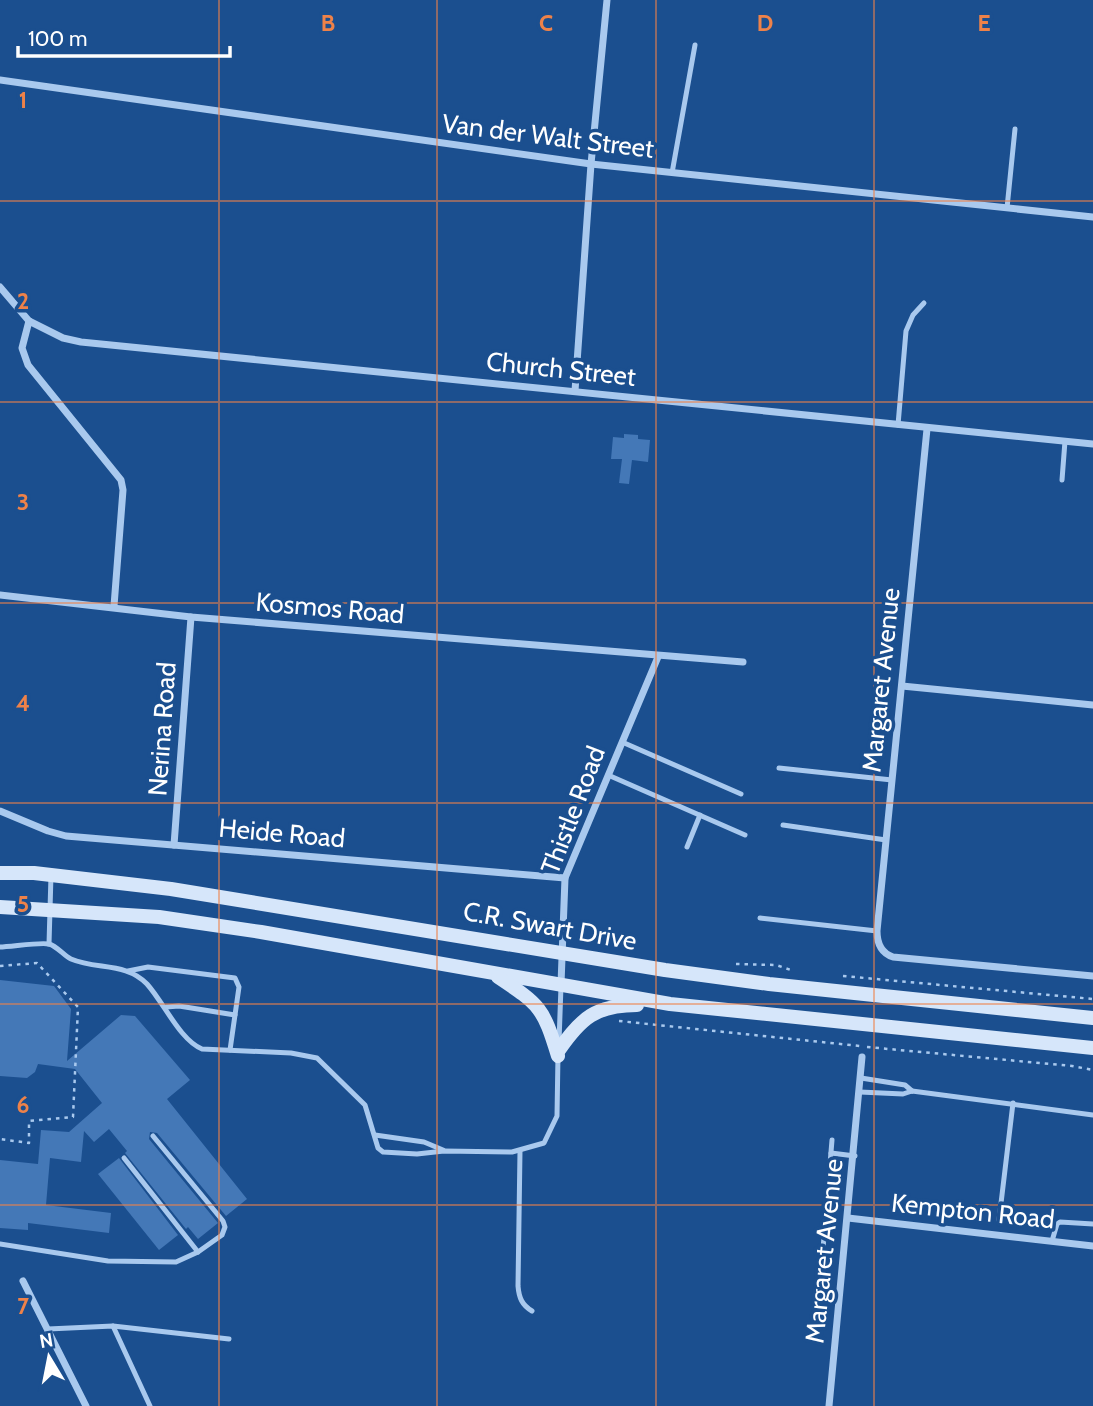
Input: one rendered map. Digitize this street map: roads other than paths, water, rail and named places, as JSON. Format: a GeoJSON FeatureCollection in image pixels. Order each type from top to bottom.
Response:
{"type":"FeatureCollection","features":[{"type":"Feature","properties":{"kind":"main road","name":"C.R. Swart Drive"},"geometry":{"type":"LineString","coordinates":[[0,873],[51,875],[171,889],[665,971],[1093,1018]]}},
{"type":"Feature","properties":{"kind":"main road"},"geometry":{"type":"LineString","coordinates":[[0,906],[159,917],[261,932],[670,1004],[1093,1048]]}},
{"type":"Feature","properties":{"kind":"main road"},"geometry":{"type":"LineString","coordinates":[[491,973],[537,1004],[548,1022],[559,1053]]}},
{"type":"Feature","properties":{"kind":"main road"},"geometry":{"type":"LineString","coordinates":[[559,1053],[576,1025],[603,1009],[623,1005],[670,1004]]}},
{"type":"Feature","properties":{"kind":"street"},"geometry":{"type":"LineString","coordinates":[[575,391],[591,164],[607,0]]}},
{"type":"Feature","properties":{"kind":"street","name":"Van der Walt Street"},"geometry":{"type":"LineString","coordinates":[[0,80],[591,164],[1093,217]]}},
{"type":"Feature","properties":{"kind":"street"},"geometry":{"type":"LineString","coordinates":[[0,287],[29,321],[22,348],[28,365],[121,480],[124,490],[114,606]]}},
{"type":"Feature","properties":{"kind":"street","name":"Church Street"},"geometry":{"type":"LineString","coordinates":[[29,321],[63,338],[81,342],[1093,444]]}},
{"type":"Feature","properties":{"kind":"street","name":"Margaret Avenue"},"geometry":{"type":"LineString","coordinates":[[877,933],[927,429]]}},
{"type":"Feature","properties":{"kind":"street","name":"Kosmos Road"},"geometry":{"type":"LineString","coordinates":[[0,595],[114,606],[191,617],[743,662]]}},
{"type":"Feature","properties":{"kind":"street","name":"Nerina Road"},"geometry":{"type":"LineString","coordinates":[[174,845],[191,617]]}},
{"type":"Feature","properties":{"kind":"street","name":"Thistle Road"},"geometry":{"type":"LineString","coordinates":[[561,986],[565,878],[657,657]]}},
{"type":"Feature","properties":{"kind":"street"},"geometry":{"type":"LineString","coordinates":[[901,686],[1093,705]]}},
{"type":"Feature","properties":{"kind":"street","name":"Heide Road"},"geometry":{"type":"LineString","coordinates":[[0,811],[66,836],[565,878]]}},
{"type":"Feature","properties":{"kind":"street"},"geometry":{"type":"LineString","coordinates":[[877,933],[883,952],[893,957],[1093,976]]}},
{"type":"Feature","properties":{"kind":"street","name":"Margaret Avenue"},"geometry":{"type":"LineString","coordinates":[[829,1406],[855,1156],[862,1057]]}},
{"type":"Feature","properties":{"kind":"street","name":"Kempton Road"},"geometry":{"type":"LineString","coordinates":[[848,1218],[1093,1246]]}},
{"type":"Feature","properties":{"kind":"street"},"geometry":{"type":"LineString","coordinates":[[23,1281],[86,1406]]}},
{"type":"Feature","properties":{"kind":"lane"},"geometry":{"type":"LineString","coordinates":[[672,173],[695,46]]}},
{"type":"Feature","properties":{"kind":"lane"},"geometry":{"type":"LineString","coordinates":[[1007,208],[1015,129]]}},
{"type":"Feature","properties":{"kind":"lane"},"geometry":{"type":"LineString","coordinates":[[898,425],[906,331],[913,315],[924,303]]}},
{"type":"Feature","properties":{"kind":"lane"},"geometry":{"type":"LineString","coordinates":[[1062,480],[1065,441]]}},
{"type":"Feature","properties":{"kind":"lane"},"geometry":{"type":"LineString","coordinates":[[622,742],[741,794]]}},
{"type":"Feature","properties":{"kind":"lane"},"geometry":{"type":"LineString","coordinates":[[779,768],[892,780]]}},
{"type":"Feature","properties":{"kind":"lane"},"geometry":{"type":"LineString","coordinates":[[608,775],[745,835]]}},
{"type":"Feature","properties":{"kind":"lane"},"geometry":{"type":"LineString","coordinates":[[687,847],[701,815]]}},
{"type":"Feature","properties":{"kind":"lane"},"geometry":{"type":"LineString","coordinates":[[783,825],[886,839]]}},
{"type":"Feature","properties":{"kind":"lane"},"geometry":{"type":"LineString","coordinates":[[49,944],[51,875]]}},
{"type":"Feature","properties":{"kind":"lane"},"geometry":{"type":"LineString","coordinates":[[760,918],[877,933]]}},
{"type":"Feature","properties":{"kind":"lane"},"geometry":{"type":"LineString","coordinates":[[0,947],[49,944],[69,958],[128,971],[145,982],[166,1007],[184,1037],[202,1049],[291,1053],[317,1058],[362,1101],[368,1111],[379,1150],[383,1152],[417,1154],[444,1151],[520,1151],[544,1143],[557,1116],[561,986]]}},
{"type":"Feature","properties":{"kind":"lane"},"geometry":{"type":"LineString","coordinates":[[128,971],[148,967],[235,978],[239,987],[230,1050]]}},
{"type":"Feature","properties":{"kind":"lane"},"geometry":{"type":"LineString","coordinates":[[166,1007],[179,1006],[235,1015]]}},
{"type":"Feature","properties":{"kind":"lane"},"geometry":{"type":"LineString","coordinates":[[861,1078],[905,1085],[912,1091]]}},
{"type":"Feature","properties":{"kind":"lane"},"geometry":{"type":"LineString","coordinates":[[860,1092],[903,1094],[912,1091],[1093,1115]]}},
{"type":"Feature","properties":{"kind":"lane"},"geometry":{"type":"LineString","coordinates":[[999,1220],[1013,1103]]}},
{"type":"Feature","properties":{"kind":"lane"},"geometry":{"type":"LineString","coordinates":[[374,1135],[424,1142],[444,1151]]}},
{"type":"Feature","properties":{"kind":"lane"},"geometry":{"type":"LineString","coordinates":[[0,1244],[108,1262],[176,1262],[198,1252],[222,1235],[225,1227],[223,1221],[153,1136]]}},
{"type":"Feature","properties":{"kind":"lane"},"geometry":{"type":"LineString","coordinates":[[822,1261],[832,1140]]}},
{"type":"Feature","properties":{"kind":"lane"},"geometry":{"type":"LineString","coordinates":[[520,1151],[518,1286],[519,1297],[525,1307],[532,1311]]}},
{"type":"Feature","properties":{"kind":"lane"},"geometry":{"type":"LineString","coordinates":[[831,1153],[855,1156]]}},
{"type":"Feature","properties":{"kind":"lane"},"geometry":{"type":"LineString","coordinates":[[124,1158],[198,1252]]}},
{"type":"Feature","properties":{"kind":"lane"},"geometry":{"type":"LineString","coordinates":[[1052,1241],[1060,1222],[1093,1224]]}},
{"type":"Feature","properties":{"kind":"lane"},"geometry":{"type":"LineString","coordinates":[[48,1329],[113,1326],[229,1339]]}},
{"type":"Feature","properties":{"kind":"lane"},"geometry":{"type":"LineString","coordinates":[[113,1326],[150,1406]]}}]}
